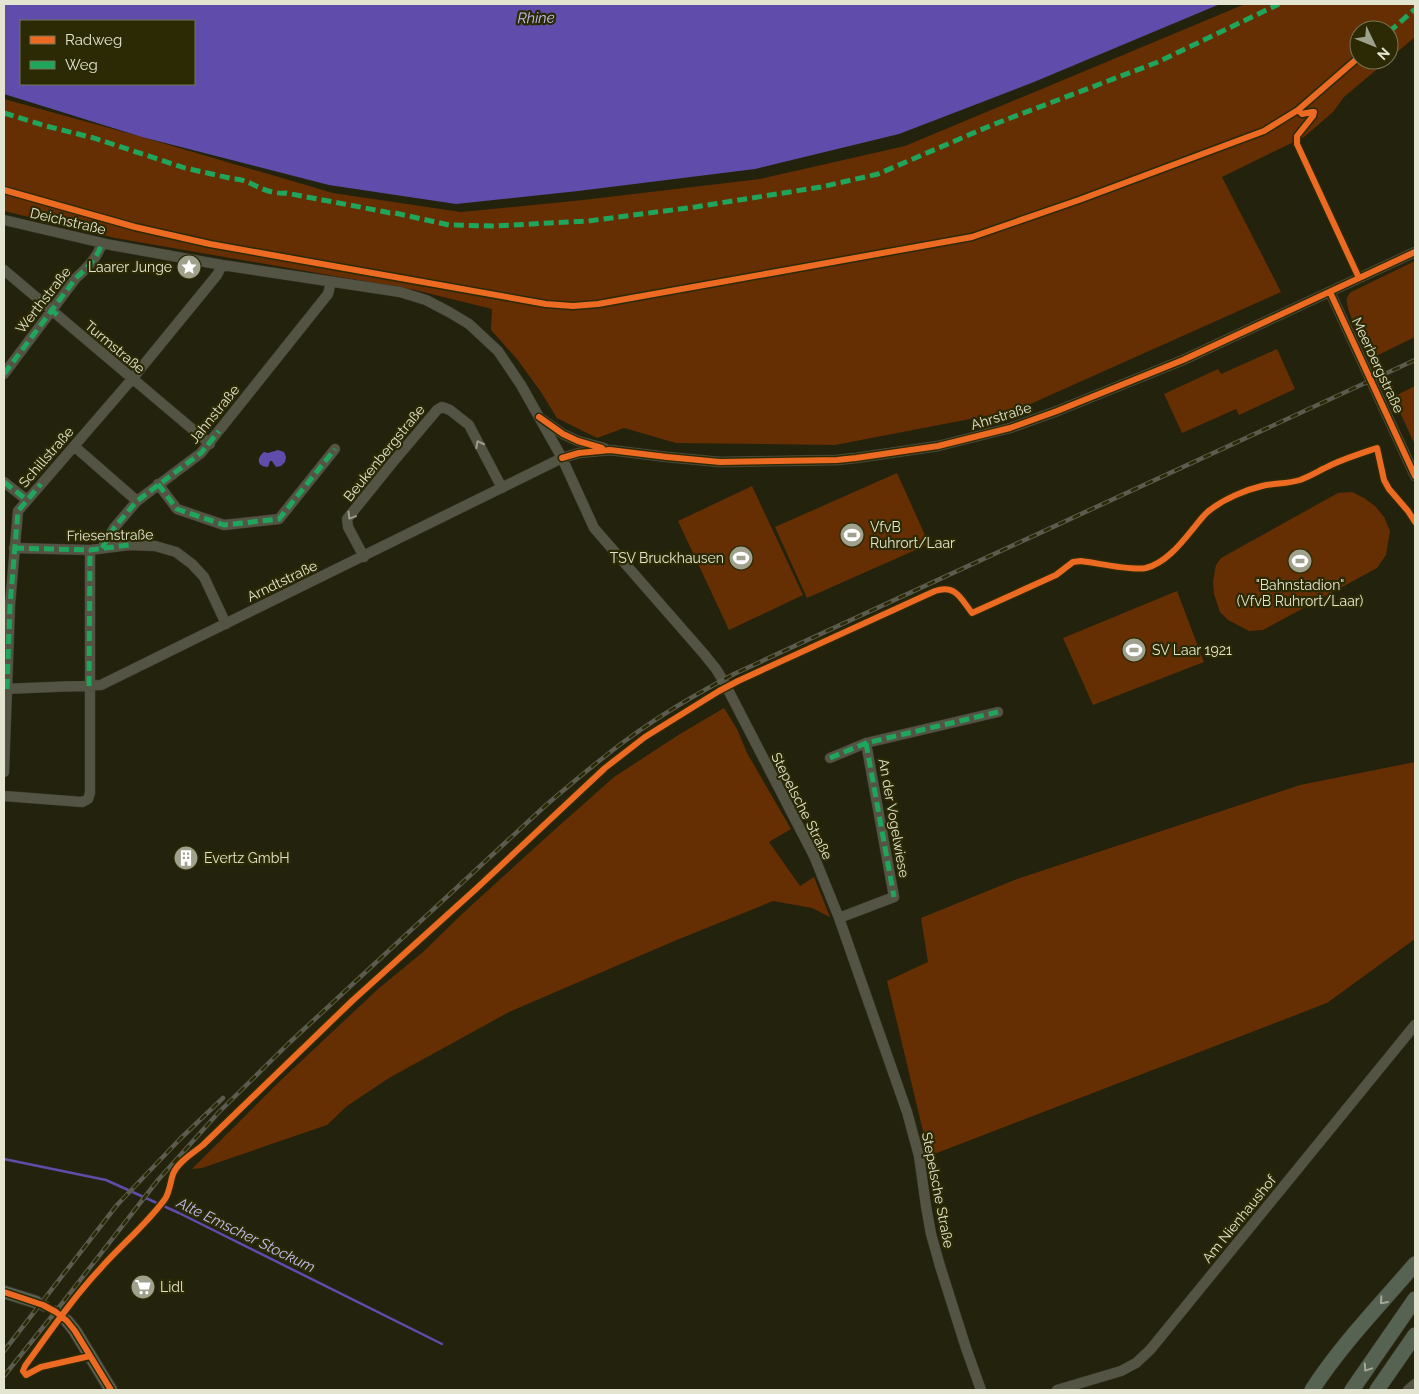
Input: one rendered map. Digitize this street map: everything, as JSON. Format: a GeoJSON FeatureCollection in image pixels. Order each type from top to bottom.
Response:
{"type":"FeatureCollection","features":[{"type":"Feature","properties":{"kind":"highway"},"geometry":{"type":"LineString","coordinates":[[1312,1390],[1329,1365],[1415,1264]]}},
{"type":"Feature","properties":{"kind":"highway"},"geometry":{"type":"LineString","coordinates":[[1352,1390],[1415,1299]]}},
{"type":"Feature","properties":{"kind":"highway"},"geometry":{"type":"LineString","coordinates":[[1377,1390],[1415,1335]]}},
{"type":"Feature","properties":{"kind":"main road"},"geometry":{"type":"LineString","coordinates":[[4,1292],[36,1302]]}},
{"type":"Feature","properties":{"kind":"main road"},"geometry":{"type":"LineString","coordinates":[[67,1321],[111,1390]]}},
{"type":"Feature","properties":{"kind":"street","name":"Deichstraße"},"geometry":{"type":"LineString","coordinates":[[4,220],[102,243],[222,265],[400,292],[426,300],[449,312]]}},
{"type":"Feature","properties":{"kind":"street","name":"Werthstraße"},"geometry":{"type":"LineString","coordinates":[[4,374],[76,278],[88,267],[100,250],[102,243]]}},
{"type":"Feature","properties":{"kind":"street","name":"Ahrstraße"},"geometry":{"type":"LineString","coordinates":[[562,458],[579,453],[610,450],[720,462],[847,459],[938,446],[1010,428],[1183,360],[1415,252]]}},
{"type":"Feature","properties":{"kind":"street","name":"Schillstraße"},"geometry":{"type":"LineString","coordinates":[[4,772],[7,603],[18,511],[132,379],[217,275],[222,265]]}},
{"type":"Feature","properties":{"kind":"street","name":"Turmstraße"},"geometry":{"type":"LineString","coordinates":[[4,270],[210,444]]}},
{"type":"Feature","properties":{"kind":"street","name":"Jahnstraße"},"geometry":{"type":"LineString","coordinates":[[102,548],[114,528],[137,501],[202,454],[328,294],[330,282]]}},
{"type":"Feature","properties":{"kind":"street","name":"Meerbergstraße"},"geometry":{"type":"LineString","coordinates":[[1330,292],[1415,476]]}},
{"type":"Feature","properties":{"kind":"street","name":"Stepelsche Straße"},"geometry":{"type":"LineString","coordinates":[[449,312],[468,324],[498,351],[521,385],[562,458],[594,528],[716,669],[814,856],[839,918],[907,1112],[919,1156],[926,1206],[934,1242],[966,1348],[982,1390]]}},
{"type":"Feature","properties":{"kind":"street","name":"Beukenbergstraße"},"geometry":{"type":"LineString","coordinates":[[364,556],[346,523],[347,519],[392,462],[437,410],[442,407],[450,410],[469,425],[502,488]]}},
{"type":"Feature","properties":{"kind":"street"},"geometry":{"type":"LineString","coordinates":[[539,417],[563,434],[578,441],[610,450]]}},
{"type":"Feature","properties":{"kind":"street"},"geometry":{"type":"LineString","coordinates":[[74,446],[137,501]]}},
{"type":"Feature","properties":{"kind":"street"},"geometry":{"type":"LineString","coordinates":[[158,484],[176,509],[224,524],[278,519],[335,449]]}},
{"type":"Feature","properties":{"kind":"street","name":"Arndtstraße"},"geometry":{"type":"LineString","coordinates":[[5,689],[101,685],[562,458]]}},
{"type":"Feature","properties":{"kind":"street"},"geometry":{"type":"LineString","coordinates":[[4,482],[27,500]]}},
{"type":"Feature","properties":{"kind":"street","name":"Friesenstraße"},"geometry":{"type":"LineString","coordinates":[[14,548],[90,550],[130,545],[155,546],[176,552],[192,564],[204,578],[226,624]]}},
{"type":"Feature","properties":{"kind":"street"},"geometry":{"type":"LineString","coordinates":[[4,796],[82,802],[88,799],[90,793],[90,550]]}},
{"type":"Feature","properties":{"kind":"street","name":"An der Vogelwiese"},"geometry":{"type":"LineString","coordinates":[[830,758],[866,743],[998,712]]}},
{"type":"Feature","properties":{"kind":"street","name":"An der Vogelwiese"},"geometry":{"type":"LineString","coordinates":[[839,918],[894,897],[866,743]]}},
{"type":"Feature","properties":{"kind":"street","name":"Am Nienhaushof"},"geometry":{"type":"LineString","coordinates":[[1057,1390],[1121,1371],[1136,1363],[1150,1350],[1415,1025]]}},
{"type":"Feature","properties":{"kind":"street"},"geometry":{"type":"LineString","coordinates":[[1408,1390],[1415,1384]]}},
{"type":"Feature","properties":{"kind":"shaded area"},"geometry":{"type":"Polygon","coordinates":[[[1245,4],[1415,4],[1415,37],[1399,51],[1399,20],[1349,20],[1349,70],[1376,70],[1344,97],[1333,112],[1304,137],[1222,177],[1281,292],[1017,410],[835,445],[676,443],[624,428],[597,438],[557,418],[517,359],[491,330],[492,309],[415,290],[115,238],[4,211],[4,99],[333,193],[461,212],[760,179],[905,146],[1245,4]]]}},
{"type":"Feature","properties":{"kind":"shaded area"},"geometry":{"type":"Polygon","coordinates":[[[1415,261],[1415,337],[1370,359],[1352,319],[1347,298],[1351,292],[1415,261]]]}},
{"type":"Feature","properties":{"kind":"shaded area"},"geometry":{"type":"Polygon","coordinates":[[[1277,349],[1295,389],[1239,415],[1236,409],[1182,433],[1164,394],[1218,369],[1221,374],[1277,349]]]}},
{"type":"Feature","properties":{"kind":"shaded area"},"geometry":{"type":"Polygon","coordinates":[[[1415,386],[1415,445],[1393,397],[1415,386]]]}},
{"type":"Feature","properties":{"kind":"shaded area","name":"VfvB Ruhrort/Laar"},"geometry":{"type":"Polygon","coordinates":[[[897,473],[929,544],[807,598],[775,527],[897,473]]]}},
{"type":"Feature","properties":{"kind":"shaded area","name":"TSV Bruckhausen"},"geometry":{"type":"Polygon","coordinates":[[[752,486],[803,595],[729,630],[678,521],[752,486]]]}},
{"type":"Feature","properties":{"kind":"shaded area","name":"\"Bahnstadion\" (VfvB Ruhrort/Laar)"},"geometry":{"type":"Polygon","coordinates":[[[1352,492],[1375,506],[1384,517],[1390,531],[1386,555],[1377,568],[1263,630],[1249,631],[1228,620],[1220,612],[1214,594],[1213,581],[1216,565],[1221,558],[1338,493],[1352,492]]]}},
{"type":"Feature","properties":{"kind":"shaded area","name":"SV Laar 1921"},"geometry":{"type":"Polygon","coordinates":[[[1177,591],[1204,662],[1093,705],[1063,638],[1177,591]]]}},
{"type":"Feature","properties":{"kind":"shaded area"},"geometry":{"type":"Polygon","coordinates":[[[724,708],[737,729],[747,753],[791,829],[769,842],[800,886],[814,877],[830,917],[812,908],[773,901],[509,1012],[389,1078],[347,1106],[327,1125],[202,1168],[192,1169],[279,1082],[378,989],[423,952],[462,914],[614,777],[724,708]]]}},
{"type":"Feature","properties":{"kind":"shaded area"},"geometry":{"type":"Polygon","coordinates":[[[1415,762],[1415,939],[1327,1003],[929,1156],[887,981],[928,962],[921,918],[1017,879],[1300,785],[1415,762]]]}},
{"type":"Feature","properties":{"kind":"water","name":"Rhine"},"geometry":{"type":"Polygon","coordinates":[[[4,4],[1220,4],[1034,82],[899,134],[755,169],[578,191],[456,204],[329,185],[142,137],[4,94],[4,4]]]}},
{"type":"Feature","properties":{"kind":"water"},"geometry":{"type":"Polygon","coordinates":[[[278,450],[284,452],[286,457],[285,462],[281,466],[276,467],[272,461],[270,461],[268,467],[260,464],[259,459],[264,452],[268,453],[278,450]]]}},
{"type":"Feature","properties":{"kind":"waterway","name":"Alte Emscher Stockum"},"geometry":{"type":"LineString","coordinates":[[4,1159],[106,1180],[179,1213],[442,1344]]}},
{"type":"Feature","properties":{"kind":"tunnel"},"geometry":{"type":"LineString","coordinates":[[36,1302],[56,1312],[67,1321]]}},
{"type":"Feature","properties":{"kind":"tram line"},"geometry":{"type":"LineString","coordinates":[[4,1290],[44,1304],[67,1318],[114,1390]]}},
{"type":"Feature","properties":{"kind":"railway"},"geometry":{"type":"LineString","coordinates":[[4,1376],[158,1180],[219,1112],[288,1044],[545,806],[629,738],[680,704],[734,674],[1415,360]]}},
{"type":"Feature","properties":{"kind":"railway"},"geometry":{"type":"LineString","coordinates":[[4,1351],[117,1205],[180,1139],[223,1098]]}},
{"type":"Feature","properties":{"kind":"marked path"},"geometry":{"type":"LineString","coordinates":[[4,113],[94,138],[185,168],[246,181],[271,192],[286,193],[395,213],[449,225],[494,226],[588,221],[695,207],[821,187],[878,174],[992,125],[1158,62],[1279,4]]}},
{"type":"Feature","properties":{"kind":"marked path"},"geometry":{"type":"LineString","coordinates":[[1399,23],[1415,9]]}},
{"type":"Feature","properties":{"kind":"marked path"},"geometry":{"type":"LineString","coordinates":[[4,374],[76,278],[92,262],[102,243]]}},
{"type":"Feature","properties":{"kind":"marked path"},"geometry":{"type":"LineString","coordinates":[[38,299],[61,318]]}},
{"type":"Feature","properties":{"kind":"marked path"},"geometry":{"type":"LineString","coordinates":[[102,548],[114,528],[137,501],[201,453],[219,431]]}},
{"type":"Feature","properties":{"kind":"marked path"},"geometry":{"type":"LineString","coordinates":[[196,432],[210,444]]}},
{"type":"Feature","properties":{"kind":"marked path"},"geometry":{"type":"LineString","coordinates":[[158,484],[177,509],[224,525],[279,519],[335,449]]}},
{"type":"Feature","properties":{"kind":"marked path"},"geometry":{"type":"LineString","coordinates":[[4,482],[27,500]]}},
{"type":"Feature","properties":{"kind":"marked path"},"geometry":{"type":"LineString","coordinates":[[7,689],[10,605],[18,511],[41,484]]}},
{"type":"Feature","properties":{"kind":"marked path"},"geometry":{"type":"LineString","coordinates":[[14,548],[90,550],[129,545]]}},
{"type":"Feature","properties":{"kind":"marked path"},"geometry":{"type":"LineString","coordinates":[[89,686],[90,550]]}},
{"type":"Feature","properties":{"kind":"marked path"},"geometry":{"type":"LineString","coordinates":[[830,758],[866,743],[998,712]]}},
{"type":"Feature","properties":{"kind":"marked path"},"geometry":{"type":"LineString","coordinates":[[866,743],[894,897]]}},
{"type":"Feature","properties":{"kind":"cycle path"},"geometry":{"type":"LineString","coordinates":[[4,190],[135,227],[210,244],[546,304],[573,306],[598,304],[972,237],[1079,200],[1264,131],[1298,110],[1349,66]]}},
{"type":"Feature","properties":{"kind":"cycle path"},"geometry":{"type":"LineString","coordinates":[[1298,110],[1302,114],[1314,112],[1297,136],[1297,144],[1359,278]]}},
{"type":"Feature","properties":{"kind":"cycle path"},"geometry":{"type":"LineString","coordinates":[[562,458],[579,453],[610,450],[720,462],[837,460],[938,446],[1010,428],[1183,360],[1415,252]]}},
{"type":"Feature","properties":{"kind":"cycle path"},"geometry":{"type":"LineString","coordinates":[[1330,292],[1415,476]]}},
{"type":"Feature","properties":{"kind":"cycle path"},"geometry":{"type":"LineString","coordinates":[[539,417],[563,434],[578,441],[602,448]]}},
{"type":"Feature","properties":{"kind":"cycle path"},"geometry":{"type":"LineString","coordinates":[[90,1356],[41,1367],[26,1375],[23,1371],[80,1292],[108,1260],[150,1218],[165,1199],[173,1174],[182,1162],[203,1145],[352,1001],[477,888],[605,768],[645,737],[738,681],[935,591],[942,589],[953,591],[972,613],[1056,575],[1073,562],[1081,561],[1140,569],[1153,566],[1172,553],[1205,514],[1228,499],[1242,492],[1262,486],[1300,480],[1337,462],[1377,448],[1384,480],[1415,522]]}},
{"type":"Feature","properties":{"kind":"cycle path"},"geometry":{"type":"LineString","coordinates":[[4,1292],[43,1305],[67,1321],[111,1390]]}},
{"type":"Feature","properties":{"kind":"place","name":"Laarer Junge"},"geometry":{"type":"Point","coordinates":[189,267]}},
{"type":"Feature","properties":{"kind":"place","name":"VfvB Ruhrort/Laar"},"geometry":{"type":"Point","coordinates":[852,535]}},
{"type":"Feature","properties":{"kind":"place","name":"TSV Bruckhausen"},"geometry":{"type":"Point","coordinates":[741,558]}},
{"type":"Feature","properties":{"kind":"place","name":"\"Bahnstadion\" (VfvB Ruhrort/Laar)"},"geometry":{"type":"Point","coordinates":[1300,561]}},
{"type":"Feature","properties":{"kind":"place","name":"SV Laar 1921"},"geometry":{"type":"Point","coordinates":[1134,650]}},
{"type":"Feature","properties":{"kind":"place","name":"Evertz GmbH"},"geometry":{"type":"Point","coordinates":[186,858]}},
{"type":"Feature","properties":{"kind":"place","name":"Lidl"},"geometry":{"type":"Point","coordinates":[143,1287]}}]}
